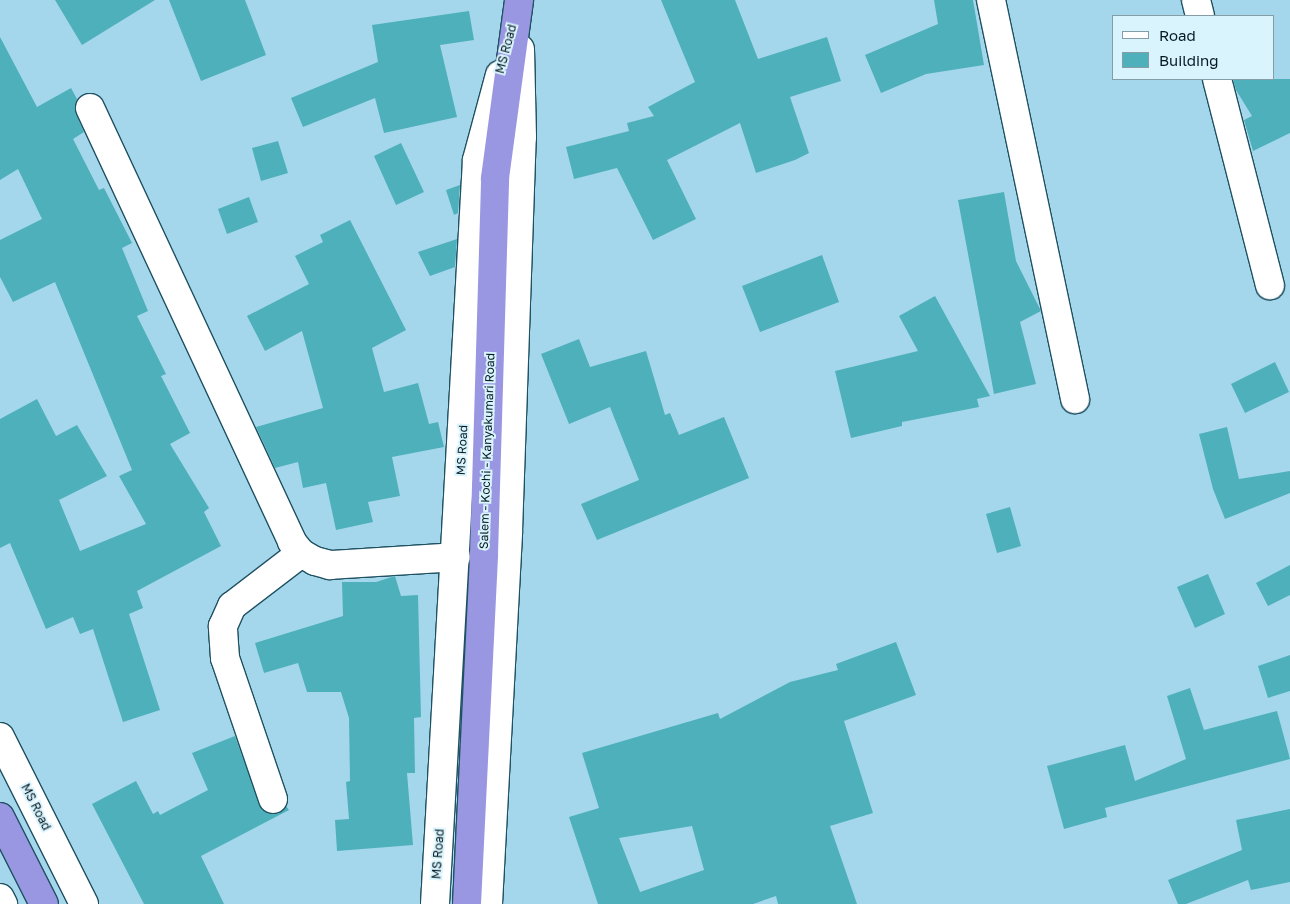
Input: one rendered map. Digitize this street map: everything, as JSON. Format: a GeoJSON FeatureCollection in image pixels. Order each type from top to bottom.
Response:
{"type":"FeatureCollection","features":[{"type":"Feature","properties":{"kind":"highway","name":"Salem - Kochi - Kanyakumari Road"},"geometry":{"type":"LineString","coordinates":[[467,904],[484,554],[495,178],[519,0]]}},
{"type":"Feature","properties":{"kind":"highway"},"geometry":{"type":"LineString","coordinates":[[0,817],[44,904]]}},
{"type":"Feature","properties":{"kind":"street","name":"MS Road"},"geometry":{"type":"LineString","coordinates":[[435,904],[477,160],[519,0]]}},
{"type":"Feature","properties":{"kind":"street"},"geometry":{"type":"LineString","coordinates":[[488,904],[508,532],[521,176],[519,0]]}},
{"type":"Feature","properties":{"kind":"street"},"geometry":{"type":"LineString","coordinates":[[991,0],[1075,399]]}},
{"type":"Feature","properties":{"kind":"street"},"geometry":{"type":"LineString","coordinates":[[1196,0],[1200,15]]}},
{"type":"Feature","properties":{"kind":"street"},"geometry":{"type":"LineString","coordinates":[[1216,80],[1270,285]]}},
{"type":"Feature","properties":{"kind":"street"},"geometry":{"type":"LineString","coordinates":[[90,108],[284,528],[301,553],[315,561],[330,565],[456,557]]}},
{"type":"Feature","properties":{"kind":"street"},"geometry":{"type":"LineString","coordinates":[[273,799],[226,658],[223,626],[232,606],[301,553]]}},
{"type":"Feature","properties":{"kind":"street","name":"MS Road"},"geometry":{"type":"LineString","coordinates":[[0,737],[84,904]]}},
{"type":"Feature","properties":{"kind":"street"},"geometry":{"type":"LineString","coordinates":[[0,898],[3,904]]}},
{"type":"Feature","properties":{"kind":"building"},"geometry":{"type":"Polygon","coordinates":[[[55,0],[155,0],[82,45],[55,0]]]}},
{"type":"Feature","properties":{"kind":"building"},"geometry":{"type":"Polygon","coordinates":[[[169,0],[245,0],[266,55],[201,81],[169,0]]]}},
{"type":"Feature","properties":{"kind":"building"},"geometry":{"type":"Polygon","coordinates":[[[661,0],[735,0],[758,59],[827,37],[841,81],[790,97],[809,153],[795,160],[756,173],[740,123],[667,160],[696,219],[653,240],[617,168],[574,179],[566,147],[629,131],[627,123],[654,116],[648,107],[695,82],[661,0]]]}},
{"type":"Feature","properties":{"kind":"building"},"geometry":{"type":"Polygon","coordinates":[[[934,0],[973,0],[984,65],[926,74],[881,93],[865,55],[938,24],[934,0]]]}},
{"type":"Feature","properties":{"kind":"building"},"geometry":{"type":"Polygon","coordinates":[[[469,11],[474,40],[440,45],[457,117],[384,133],[375,98],[303,127],[291,98],[378,62],[372,25],[469,11]]]}},
{"type":"Feature","properties":{"kind":"building"},"geometry":{"type":"Polygon","coordinates":[[[0,37],[37,107],[71,88],[77,99],[75,106],[76,114],[84,132],[73,139],[99,190],[104,188],[132,243],[122,248],[148,311],[137,316],[166,374],[161,376],[190,433],[170,444],[209,508],[204,512],[221,546],[137,591],[143,608],[129,614],[160,710],[123,722],[93,629],[80,634],[73,617],[46,629],[10,543],[0,548],[0,419],[37,399],[56,436],[77,425],[107,476],[59,500],[80,551],[146,524],[119,476],[132,470],[55,282],[13,302],[0,277],[0,240],[42,219],[18,169],[0,180],[0,37]]]}},
{"type":"Feature","properties":{"kind":"building"},"geometry":{"type":"Polygon","coordinates":[[[1290,79],[1290,133],[1253,151],[1244,120],[1252,116],[1236,90],[1233,80],[1290,79]]]}},
{"type":"Feature","properties":{"kind":"building"},"geometry":{"type":"Polygon","coordinates":[[[278,141],[288,173],[261,181],[252,148],[278,141]]]}},
{"type":"Feature","properties":{"kind":"building"},"geometry":{"type":"Polygon","coordinates":[[[401,143],[424,192],[396,205],[374,156],[401,143]]]}},
{"type":"Feature","properties":{"kind":"building"},"geometry":{"type":"Polygon","coordinates":[[[460,185],[458,213],[454,215],[446,190],[460,185]]]}},
{"type":"Feature","properties":{"kind":"building"},"geometry":{"type":"Polygon","coordinates":[[[1004,192],[1016,261],[1041,311],[1020,322],[1036,384],[994,394],[958,200],[1004,192]]]}},
{"type":"Feature","properties":{"kind":"building"},"geometry":{"type":"Polygon","coordinates":[[[249,197],[258,222],[227,234],[218,209],[249,197]]]}},
{"type":"Feature","properties":{"kind":"building"},"geometry":{"type":"Polygon","coordinates":[[[350,220],[406,330],[372,348],[384,392],[418,383],[429,424],[438,422],[444,447],[392,457],[400,496],[368,502],[373,522],[336,530],[326,483],[303,488],[298,462],[275,468],[256,427],[323,408],[302,331],[265,351],[247,316],[309,284],[295,256],[323,242],[320,235],[350,220]]]}},
{"type":"Feature","properties":{"kind":"building"},"geometry":{"type":"Polygon","coordinates":[[[457,239],[455,267],[430,276],[418,252],[457,239]]]}},
{"type":"Feature","properties":{"kind":"building"},"geometry":{"type":"Polygon","coordinates":[[[822,255],[839,302],[760,332],[742,286],[822,255]]]}},
{"type":"Feature","properties":{"kind":"building"},"geometry":{"type":"Polygon","coordinates":[[[935,296],[990,396],[977,399],[979,407],[902,422],[902,426],[851,438],[835,371],[918,351],[899,316],[935,296]]]}},
{"type":"Feature","properties":{"kind":"building"},"geometry":{"type":"Polygon","coordinates":[[[579,339],[590,367],[646,351],[665,415],[670,413],[679,435],[724,417],[749,478],[597,540],[581,504],[639,480],[610,407],[569,424],[541,354],[579,339]]]}},
{"type":"Feature","properties":{"kind":"building"},"geometry":{"type":"Polygon","coordinates":[[[1275,362],[1289,392],[1245,413],[1231,384],[1275,362]]]}},
{"type":"Feature","properties":{"kind":"building"},"geometry":{"type":"Polygon","coordinates":[[[1227,427],[1239,479],[1290,471],[1290,493],[1225,519],[1213,489],[1199,434],[1227,427]]]}},
{"type":"Feature","properties":{"kind":"building"},"geometry":{"type":"Polygon","coordinates":[[[1010,507],[1021,546],[997,553],[986,514],[1010,507]]]}},
{"type":"Feature","properties":{"kind":"building"},"geometry":{"type":"Polygon","coordinates":[[[1290,565],[1290,595],[1268,606],[1256,583],[1290,565]]]}},
{"type":"Feature","properties":{"kind":"building"},"geometry":{"type":"Polygon","coordinates":[[[1208,574],[1225,614],[1195,628],[1177,587],[1208,574]]]}},
{"type":"Feature","properties":{"kind":"building"},"geometry":{"type":"Polygon","coordinates":[[[395,576],[401,596],[418,595],[421,717],[414,718],[415,773],[407,773],[413,845],[337,851],[335,820],[349,819],[346,782],[350,781],[349,718],[341,692],[307,692],[298,663],[264,673],[255,643],[343,616],[342,582],[376,582],[395,576]]]}},
{"type":"Feature","properties":{"kind":"building"},"geometry":{"type":"Polygon","coordinates":[[[896,642],[916,695],[844,721],[873,813],[830,826],[857,904],[778,904],[776,896],[753,904],[598,904],[569,817],[599,808],[582,753],[718,713],[720,719],[790,682],[838,670],[836,664],[896,642]],[[692,826],[619,838],[640,892],[704,870],[692,826]]]}},
{"type":"Feature","properties":{"kind":"building"},"geometry":{"type":"Polygon","coordinates":[[[1290,655],[1290,691],[1268,698],[1258,666],[1290,655]]]}},
{"type":"Feature","properties":{"kind":"building"},"geometry":{"type":"Polygon","coordinates":[[[1190,688],[1204,730],[1277,711],[1290,759],[1105,808],[1107,817],[1064,829],[1047,766],[1125,745],[1135,781],[1186,759],[1167,696],[1190,688]]]}},
{"type":"Feature","properties":{"kind":"building"},"geometry":{"type":"Polygon","coordinates":[[[235,736],[262,810],[270,814],[278,814],[286,806],[289,810],[201,856],[224,904],[144,904],[92,804],[136,781],[153,814],[158,811],[160,815],[208,790],[192,753],[235,736]]]}},
{"type":"Feature","properties":{"kind":"building"},"geometry":{"type":"Polygon","coordinates":[[[1290,809],[1290,882],[1251,890],[1248,880],[1186,904],[1178,904],[1168,880],[1242,850],[1236,820],[1290,809]]]}}]}
